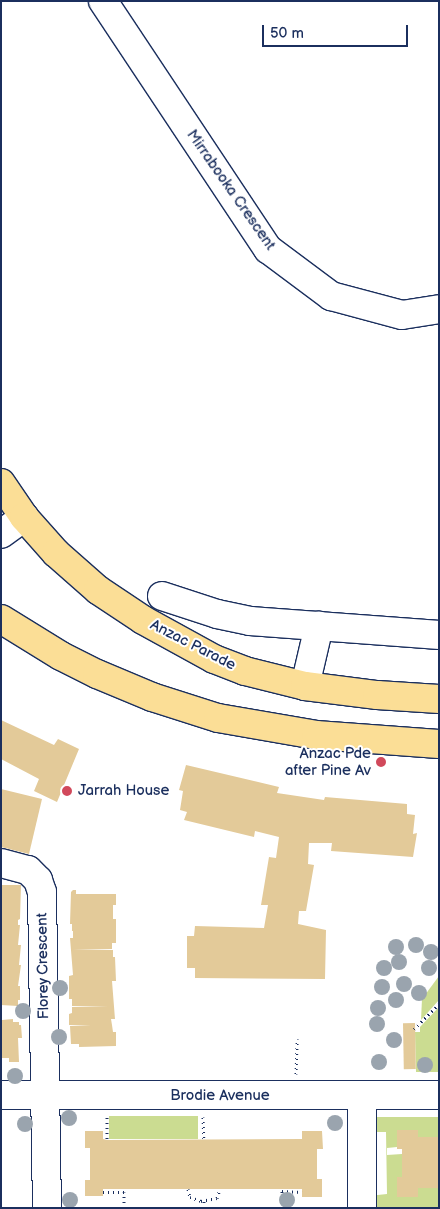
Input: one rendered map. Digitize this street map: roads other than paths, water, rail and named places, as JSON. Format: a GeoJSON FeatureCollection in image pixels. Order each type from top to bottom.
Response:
{"type":"FeatureCollection","features":[{"type":"Feature","properties":{"kind":"main road","name":"Anzac Parade"},"geometry":{"type":"LineString","coordinates":[[1,483],[24,517],[71,568],[98,590],[143,620],[214,659],[245,671],[305,686],[377,695],[439,698]]}},
{"type":"Feature","properties":{"kind":"main road"},"geometry":{"type":"LineString","coordinates":[[1,619],[61,656],[104,677],[152,697],[218,718],[316,735],[439,744]]}},
{"type":"Feature","properties":{"kind":"street","name":"Mirrabooka Crescent"},"geometry":{"type":"LineString","coordinates":[[103,1],[268,249],[331,296],[402,315],[439,309]]}},
{"type":"Feature","properties":{"kind":"street"},"geometry":{"type":"LineString","coordinates":[[1,534],[24,517]]}},
{"type":"Feature","properties":{"kind":"street"},"geometry":{"type":"LineString","coordinates":[[162,596],[231,618],[439,635]]}},
{"type":"Feature","properties":{"kind":"street"},"geometry":{"type":"LineString","coordinates":[[305,686],[319,626]]}},
{"type":"Feature","properties":{"kind":"street","name":"Florey Crescent"},"geometry":{"type":"LineString","coordinates":[[1,862],[28,870],[38,880],[42,892],[47,1208]]}},
{"type":"Feature","properties":{"kind":"street","name":"Brodie Avenue"},"geometry":{"type":"LineString","coordinates":[[1,1095],[439,1096]]}},
{"type":"Feature","properties":{"kind":"street"},"geometry":{"type":"LineString","coordinates":[[362,1096],[362,1208]]}},
{"type":"Feature","properties":{"kind":"place","name":"Anzac Pde after Pine Av"},"geometry":{"type":"Point","coordinates":[381,762]}},
{"type":"Feature","properties":{"kind":"place","name":"Jarrah House"},"geometry":{"type":"Point","coordinates":[67,791]}}]}
